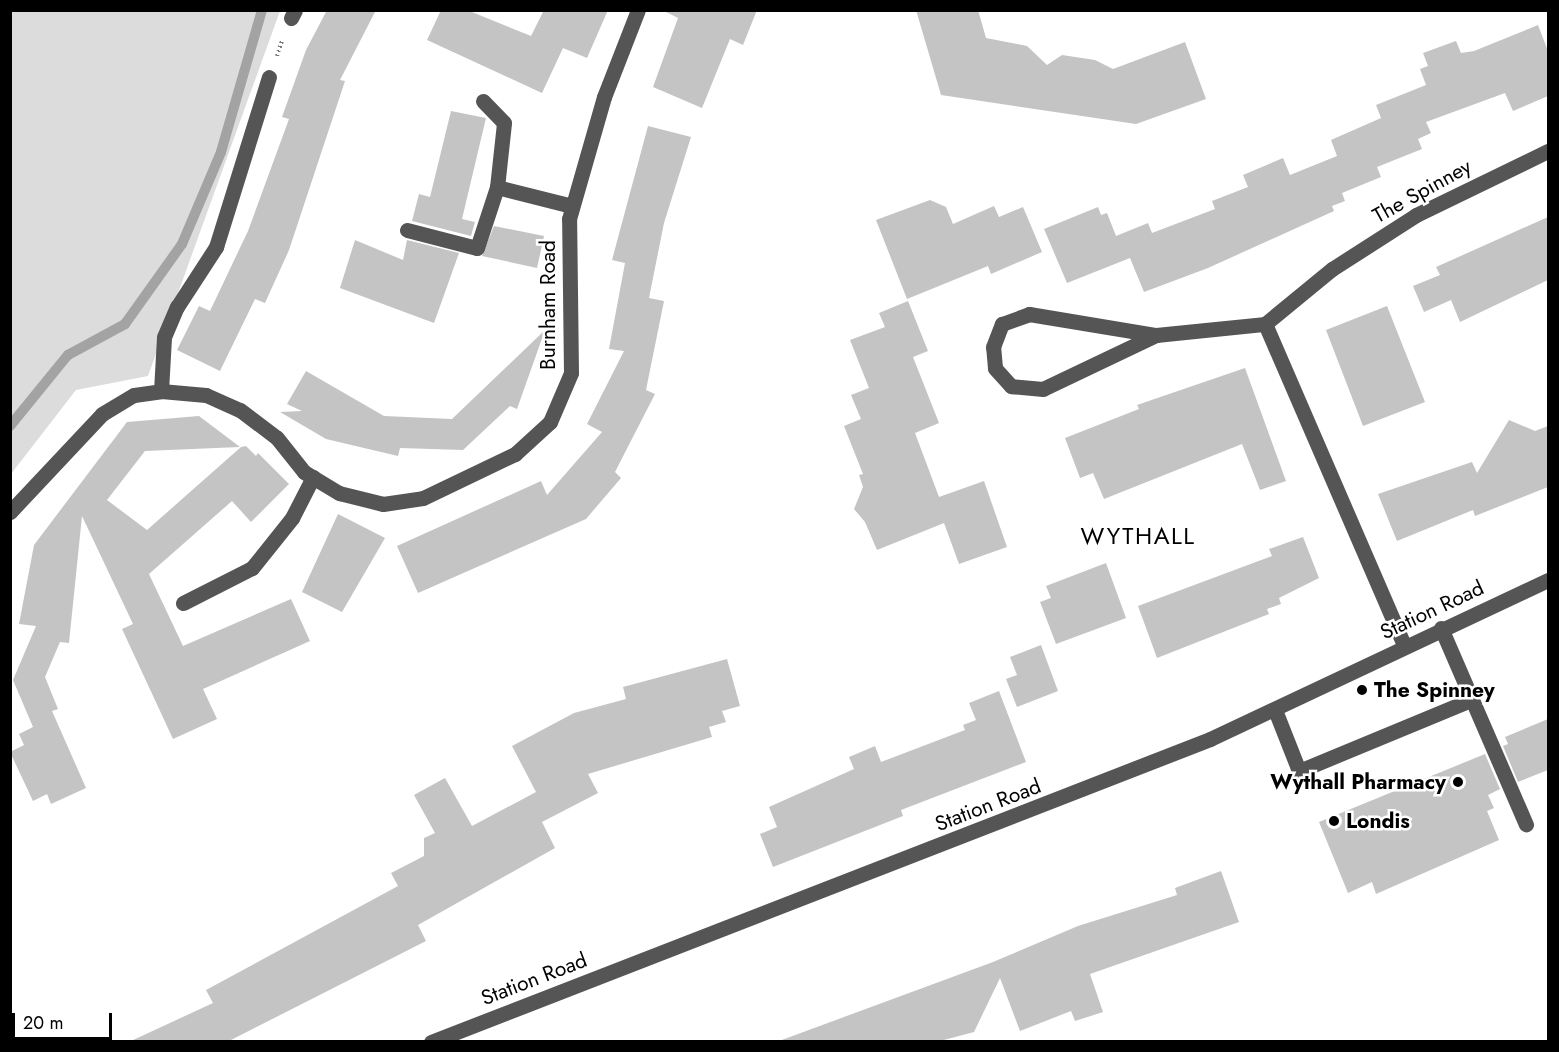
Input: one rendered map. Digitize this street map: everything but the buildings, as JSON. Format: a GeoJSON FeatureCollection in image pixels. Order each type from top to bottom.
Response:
{"type":"FeatureCollection","features":[{"type":"Feature","properties":{"kind":"street","name":"Burnham Road"},"geometry":{"type":"LineString","coordinates":[[10,512],[102,414],[134,395],[161,391],[206,394],[240,410],[277,438],[312,477],[339,493],[383,504],[423,498],[515,454],[550,422],[571,373],[572,206],[604,97],[638,10]]}},
{"type":"Feature","properties":{"kind":"street"},"geometry":{"type":"LineString","coordinates":[[161,391],[164,337],[177,307],[216,247],[269,77]]}},
{"type":"Feature","properties":{"kind":"street"},"geometry":{"type":"LineString","coordinates":[[407,230],[477,248],[497,187],[504,123],[483,101]]}},
{"type":"Feature","properties":{"kind":"street","name":"The Spinney"},"geometry":{"type":"LineString","coordinates":[[1265,324],[1332,269],[1416,215],[1548,151]]}},
{"type":"Feature","properties":{"kind":"street"},"geometry":{"type":"LineString","coordinates":[[497,187],[572,206]]}},
{"type":"Feature","properties":{"kind":"street"},"geometry":{"type":"LineString","coordinates":[[1156,335],[1043,389],[1011,386],[994,368],[993,347],[1002,324],[1029,314],[1156,335],[1265,324],[1404,645]]}},
{"type":"Feature","properties":{"kind":"street"},"geometry":{"type":"LineString","coordinates":[[183,603],[252,568],[292,518],[312,477]]}},
{"type":"Feature","properties":{"kind":"street","name":"Station Road"},"geometry":{"type":"LineString","coordinates":[[431,1041],[1020,816],[1275,710],[1404,645],[1548,580]]}},
{"type":"Feature","properties":{"kind":"street"},"geometry":{"type":"LineString","coordinates":[[1441,628],[1470,700],[1526,824]]}},
{"type":"Feature","properties":{"kind":"street"},"geometry":{"type":"LineString","coordinates":[[1275,710],[1299,771],[1470,700]]}},
{"type":"Feature","properties":{"kind":"path"},"geometry":{"type":"LineString","coordinates":[[269,77],[293,14]]}},
{"type":"Feature","properties":{"kind":"shaded area"},"geometry":{"type":"Polygon","coordinates":[[[11,11],[280,11],[148,376],[76,390],[11,474],[11,11]]]}},
{"type":"Feature","properties":{"kind":"waterway"},"geometry":{"type":"LineString","coordinates":[[10,426],[68,355],[125,324],[182,244],[221,152],[262,10]]}},
{"type":"Feature","properties":{"kind":"place","name":"The Spinney"},"geometry":{"type":"Point","coordinates":[1362,690]}},
{"type":"Feature","properties":{"kind":"place","name":"Wythall Pharmacy"},"geometry":{"type":"Point","coordinates":[1458,782]}},
{"type":"Feature","properties":{"kind":"place","name":"Londis"},"geometry":{"type":"Point","coordinates":[1334,821]}},
{"type":"Feature","properties":{"kind":"district","name":"WYTHALL"},"geometry":{"type":"Point","coordinates":[1138,536]}}]}
